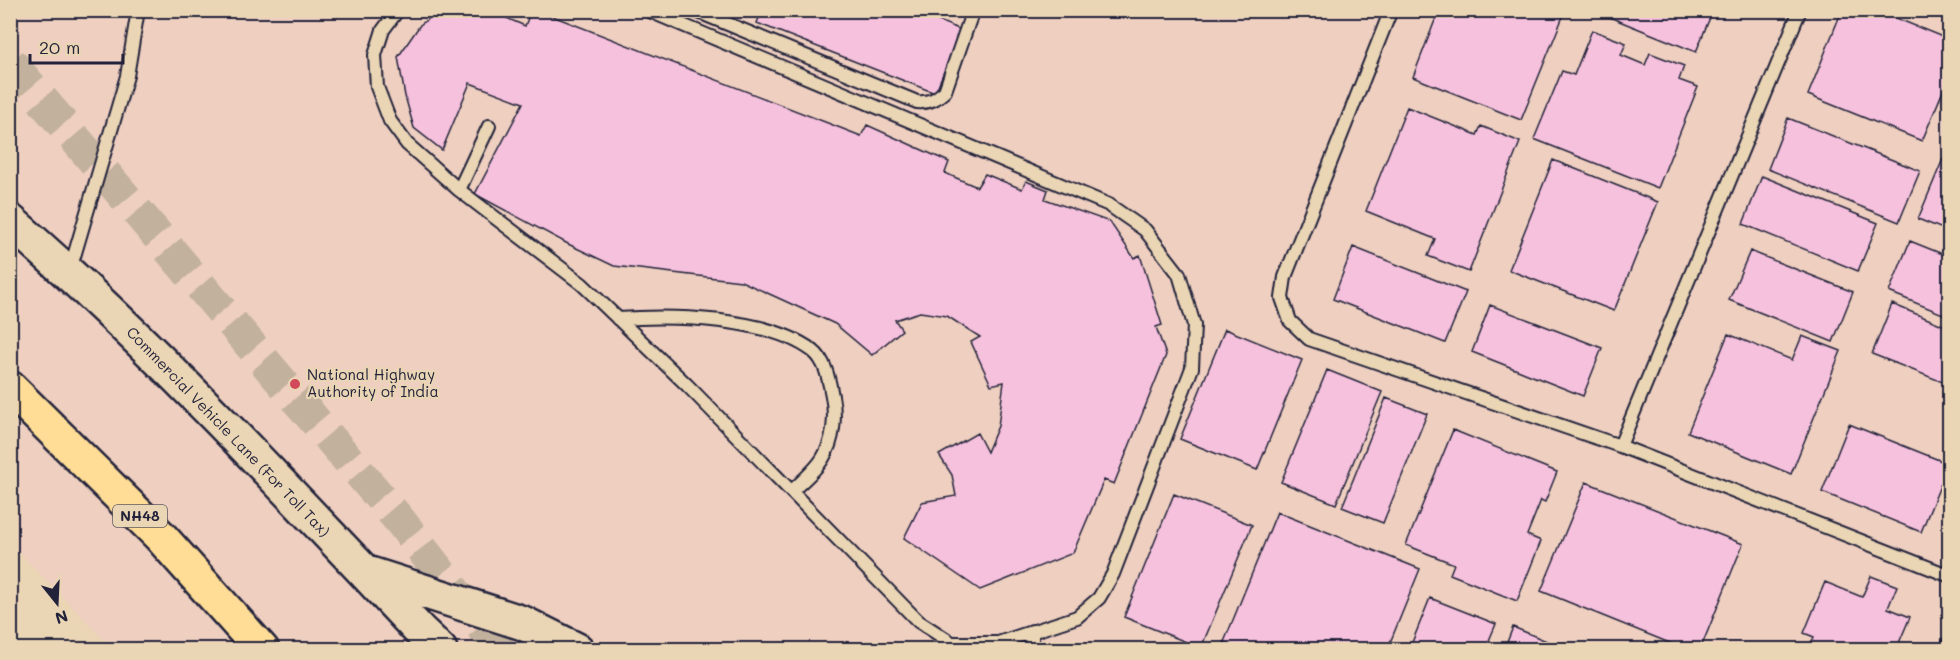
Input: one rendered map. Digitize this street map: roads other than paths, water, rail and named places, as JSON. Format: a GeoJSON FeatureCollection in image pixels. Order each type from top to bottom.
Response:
{"type":"FeatureCollection","features":[{"type":"Feature","properties":{"kind":"highway","name":"NH48"},"geometry":{"type":"LineString","coordinates":[[10,388],[160,536],[262,650]]}},
{"type":"Feature","properties":{"kind":"main road","name":"Commercial Vehicle Lane (For Toll Tax)"},"geometry":{"type":"LineString","coordinates":[[10,221],[69,272],[244,444],[440,650]]}},
{"type":"Feature","properties":{"kind":"main road"},"geometry":{"type":"LineString","coordinates":[[365,573],[523,623],[577,650]]}},
{"type":"Feature","properties":{"kind":"lane"},"geometry":{"type":"LineString","coordinates":[[69,272],[127,76],[138,10]]}},
{"type":"Feature","properties":{"kind":"lane"},"geometry":{"type":"LineString","coordinates":[[398,10],[383,30],[375,55],[378,87],[390,121],[407,144],[459,190],[582,284],[687,385],[918,621],[952,643],[998,643],[1077,616],[1099,598],[1113,574],[1192,368],[1194,325],[1179,274],[1145,230],[1109,205],[661,13],[647,10]]}},
{"type":"Feature","properties":{"kind":"lane"},"geometry":{"type":"LineString","coordinates":[[694,10],[917,102],[925,103],[936,100],[945,91],[973,10]]}},
{"type":"Feature","properties":{"kind":"lane"},"geometry":{"type":"LineString","coordinates":[[1390,10],[1285,277],[1282,298],[1290,321],[1309,339],[1620,446],[1950,576]]}},
{"type":"Feature","properties":{"kind":"lane"},"geometry":{"type":"LineString","coordinates":[[1620,446],[1800,10]]}},
{"type":"Feature","properties":{"kind":"lane"},"geometry":{"type":"LineString","coordinates":[[459,190],[489,126]]}},
{"type":"Feature","properties":{"kind":"lane"},"geometry":{"type":"LineString","coordinates":[[618,319],[652,316],[754,326],[791,339],[815,352],[828,374],[834,406],[833,431],[823,458],[792,491]]}},
{"type":"Feature","properties":{"kind":"lane"},"geometry":{"type":"LineString","coordinates":[[1032,631],[1032,650]]}},
{"type":"Feature","properties":{"kind":"tunnel"},"geometry":{"type":"LineString","coordinates":[[10,62],[401,522],[500,650]]}},
{"type":"Feature","properties":{"kind":"place","name":"National Highway Authority of India"},"geometry":{"type":"Point","coordinates":[295,384]}}]}
